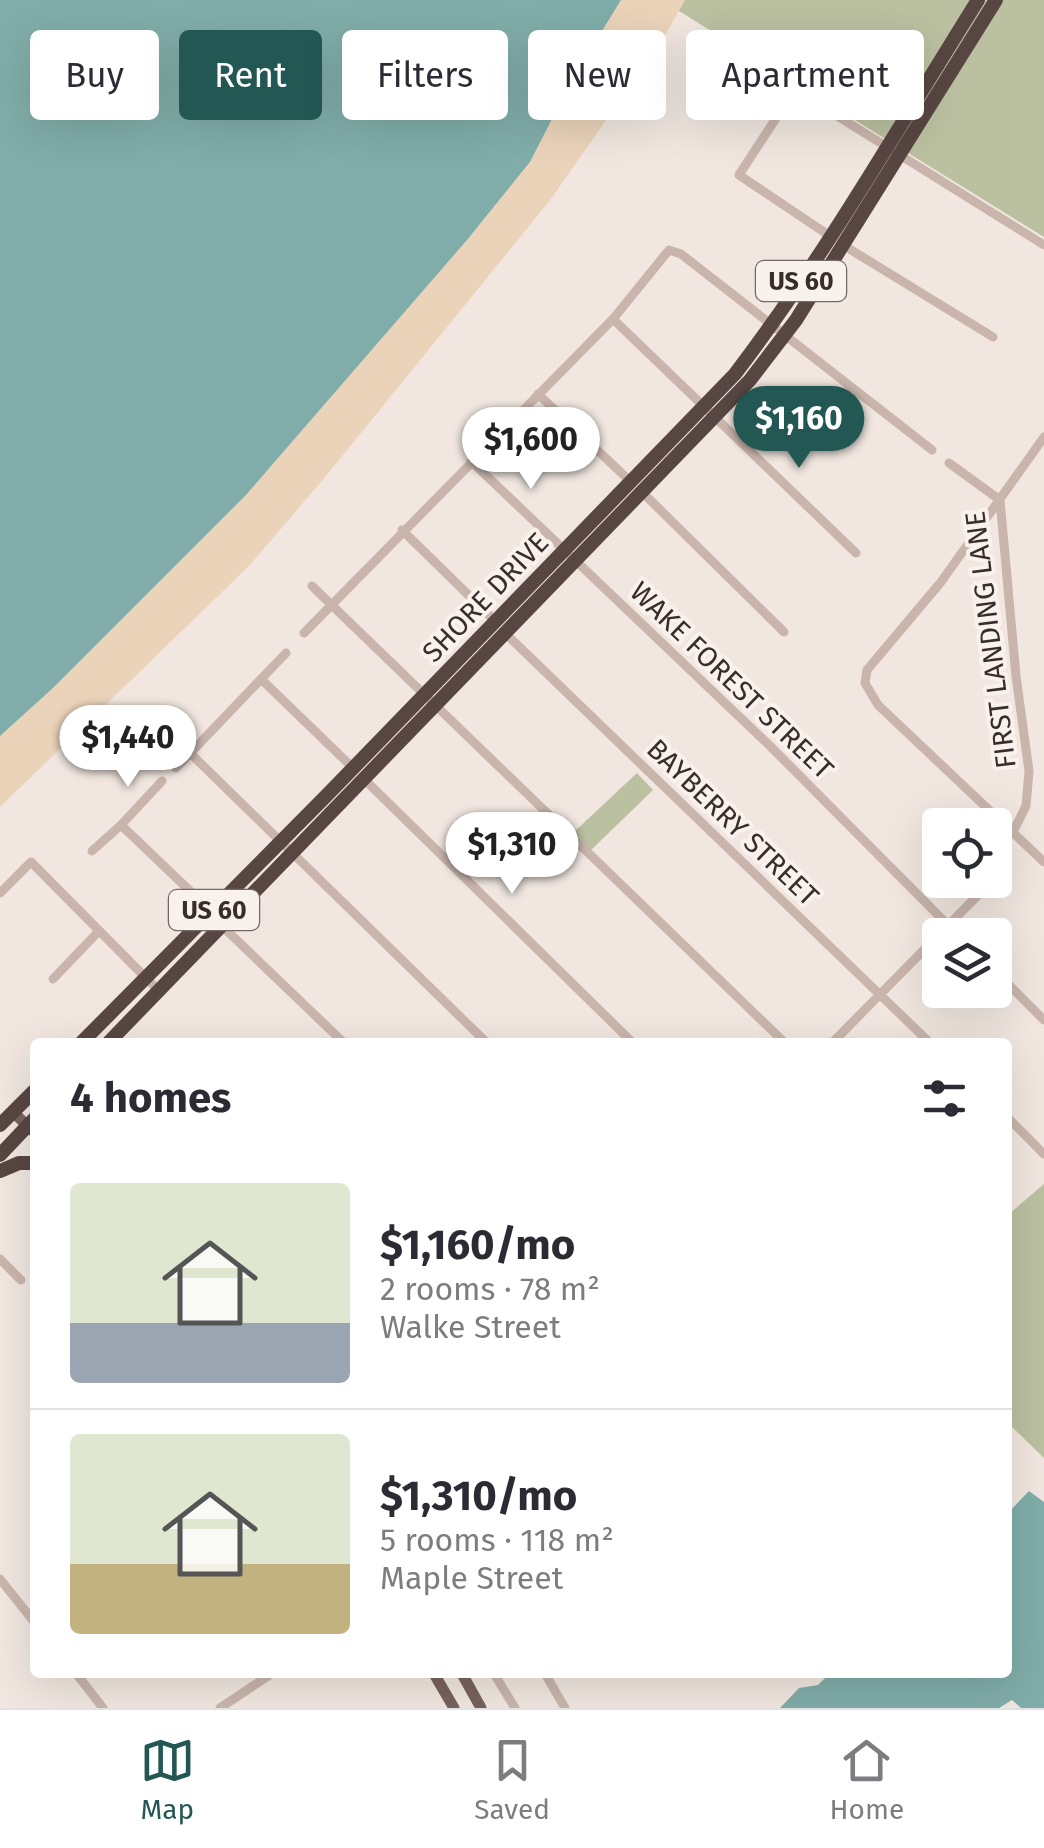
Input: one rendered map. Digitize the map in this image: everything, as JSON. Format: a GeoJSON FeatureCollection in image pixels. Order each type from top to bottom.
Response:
{"type":"FeatureCollection","features":[{"type":"Feature","properties":{"kind":"highway","name":"SHORE DRIVE"},"geometry":{"type":"LineString","coordinates":[[113,1038],[222,926],[287,848],[710,412],[778,330],[837,240],[978,0]]}},
{"type":"Feature","properties":{"kind":"highway","name":"SHORE DRIVE"},"geometry":{"type":"LineString","coordinates":[[893,150],[996,0]]}},
{"type":"Feature","properties":{"kind":"highway","name":"SHORE DRIVE"},"geometry":{"type":"LineString","coordinates":[[86,1038],[212,912],[287,848]]}},
{"type":"Feature","properties":{"kind":"highway"},"geometry":{"type":"LineString","coordinates":[[0,1125],[30,1095]]}},
{"type":"Feature","properties":{"kind":"highway"},"geometry":{"type":"LineString","coordinates":[[0,1155],[30,1125]]}},
{"type":"Feature","properties":{"kind":"highway"},"geometry":{"type":"LineString","coordinates":[[0,1171],[30,1163]]}},
{"type":"Feature","properties":{"kind":"main road"},"geometry":{"type":"LineString","coordinates":[[18,1108],[30,1119]]}},
{"type":"Feature","properties":{"kind":"main road"},"geometry":{"type":"LineString","coordinates":[[437,1678],[454,1708]]}},
{"type":"Feature","properties":{"kind":"main road"},"geometry":{"type":"LineString","coordinates":[[464,1678],[481,1708]]}},
{"type":"Feature","properties":{"kind":"street"},"geometry":{"type":"LineString","coordinates":[[993,338],[740,179],[739,171],[789,94],[802,94],[1044,245]]}},
{"type":"Feature","properties":{"kind":"street"},"geometry":{"type":"LineString","coordinates":[[304,633],[613,318],[669,250],[682,254],[932,450]]}},
{"type":"Feature","properties":{"kind":"street"},"geometry":{"type":"LineString","coordinates":[[613,318],[856,553]]}},
{"type":"Feature","properties":{"kind":"street"},"geometry":{"type":"LineString","coordinates":[[538,394],[784,632]]}},
{"type":"Feature","properties":{"kind":"street"},"geometry":{"type":"LineString","coordinates":[[1044,437],[942,582],[868,670],[865,682],[878,705],[1044,862]]}},
{"type":"Feature","properties":{"kind":"street","name":"WAKE FOREST STREET"},"geometry":{"type":"LineString","coordinates":[[471,460],[770,746],[941,918]]}},
{"type":"Feature","properties":{"kind":"street","name":"FIRST LANDING LANE"},"geometry":{"type":"LineString","coordinates":[[949,463],[1000,500],[1029,772],[1026,806],[1013,832]]}},
{"type":"Feature","properties":{"kind":"street","name":"BAYBERRY STREET"},"geometry":{"type":"LineString","coordinates":[[402,530],[925,1038]]}},
{"type":"Feature","properties":{"kind":"street"},"geometry":{"type":"LineString","coordinates":[[312,586],[780,1038]]}},
{"type":"Feature","properties":{"kind":"street"},"geometry":{"type":"LineString","coordinates":[[176,768],[286,653]]}},
{"type":"Feature","properties":{"kind":"street"},"geometry":{"type":"LineString","coordinates":[[261,678],[628,1038]]}},
{"type":"Feature","properties":{"kind":"street"},"geometry":{"type":"LineString","coordinates":[[190,753],[482,1038]]}},
{"type":"Feature","properties":{"kind":"street"},"geometry":{"type":"LineString","coordinates":[[92,851],[162,781]]}},
{"type":"Feature","properties":{"kind":"street"},"geometry":{"type":"LineString","coordinates":[[121,825],[212,912]]}},
{"type":"Feature","properties":{"kind":"street"},"geometry":{"type":"LineString","coordinates":[[0,894],[32,862],[159,992]]}},
{"type":"Feature","properties":{"kind":"street"},"geometry":{"type":"LineString","coordinates":[[955,918],[975,898]]}},
{"type":"Feature","properties":{"kind":"street"},"geometry":{"type":"LineString","coordinates":[[222,926],[340,1038]]}},
{"type":"Feature","properties":{"kind":"street"},"geometry":{"type":"LineString","coordinates":[[53,980],[99,931]]}},
{"type":"Feature","properties":{"kind":"street"},"geometry":{"type":"LineString","coordinates":[[837,1038],[922,952]]}},
{"type":"Feature","properties":{"kind":"street"},"geometry":{"type":"LineString","coordinates":[[1012,988],[1044,1020]]}},
{"type":"Feature","properties":{"kind":"street"},"geometry":{"type":"LineString","coordinates":[[1012,1122],[1044,1154]]}},
{"type":"Feature","properties":{"kind":"street"},"geometry":{"type":"LineString","coordinates":[[0,1259],[21,1280]]}},
{"type":"Feature","properties":{"kind":"street"},"geometry":{"type":"LineString","coordinates":[[0,1579],[30,1617]]}},
{"type":"Feature","properties":{"kind":"street"},"geometry":{"type":"LineString","coordinates":[[80,1678],[103,1708]]}},
{"type":"Feature","properties":{"kind":"street"},"geometry":{"type":"LineString","coordinates":[[220,1708],[265,1678]]}},
{"type":"Feature","properties":{"kind":"street"},"geometry":{"type":"LineString","coordinates":[[497,1678],[515,1708]]}},
{"type":"Feature","properties":{"kind":"street"},"geometry":{"type":"LineString","coordinates":[[548,1678],[565,1708]]}},
{"type":"Feature","properties":{"kind":"green space"},"geometry":{"type":"Polygon","coordinates":[[[665,0],[1044,0],[1044,237],[855,120],[924,120],[924,30],[710,30],[665,0]]]}},
{"type":"Feature","properties":{"kind":"green space"},"geometry":{"type":"Polygon","coordinates":[[[637,773],[653,790],[591,850],[574,832],[637,773]]]}},
{"type":"Feature","properties":{"kind":"green space"},"geometry":{"type":"Polygon","coordinates":[[[1044,1184],[1044,1458],[1012,1427],[1012,1212],[1044,1184]]]}},
{"type":"Feature","properties":{"kind":"sand"},"geometry":{"type":"Polygon","coordinates":[[[621,0],[685,0],[666,33],[666,30],[603,30],[621,0]]]}},
{"type":"Feature","properties":{"kind":"sand"},"geometry":{"type":"Polygon","coordinates":[[[552,120],[606,120],[551,199],[250,565],[0,807],[0,736],[246,495],[530,162],[552,120]]]}},
{"type":"Feature","properties":{"kind":"water"},"geometry":{"type":"Polygon","coordinates":[[[0,0],[621,0],[603,30],[528,30],[528,120],[552,120],[530,162],[246,495],[0,736],[0,0]]]}},
{"type":"Feature","properties":{"kind":"water"},"geometry":{"type":"Polygon","coordinates":[[[1029,1491],[1044,1502],[1044,1708],[1021,1708],[1012,1700],[999,1708],[780,1708],[799,1688],[818,1685],[825,1678],[1012,1678],[1012,1509],[1029,1491]]]}}]}
